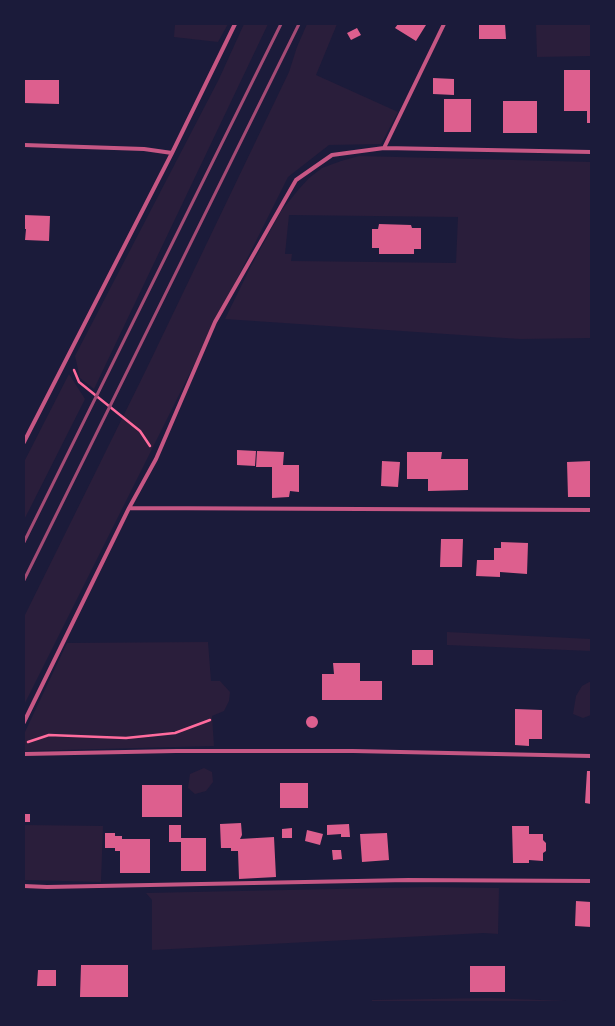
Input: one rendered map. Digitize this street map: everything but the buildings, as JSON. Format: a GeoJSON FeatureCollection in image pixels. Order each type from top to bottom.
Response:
{"type":"FeatureCollection","features":[{"type":"Feature","properties":{"kind":"street"},"geometry":{"type":"LineString","coordinates":[[24,442],[172,153],[235,24]]}},
{"type":"Feature","properties":{"kind":"street"},"geometry":{"type":"LineString","coordinates":[[384,148],[444,24]]}},
{"type":"Feature","properties":{"kind":"street"},"geometry":{"type":"LineString","coordinates":[[24,145],[144,149],[172,153]]}},
{"type":"Feature","properties":{"kind":"street"},"geometry":{"type":"LineString","coordinates":[[24,722],[129,508],[156,459],[215,322],[296,180],[332,155],[384,148],[591,152]]}},
{"type":"Feature","properties":{"kind":"street"},"geometry":{"type":"LineString","coordinates":[[129,508],[591,510]]}},
{"type":"Feature","properties":{"kind":"street"},"geometry":{"type":"LineString","coordinates":[[24,754],[176,751],[352,751],[591,756]]}},
{"type":"Feature","properties":{"kind":"street"},"geometry":{"type":"LineString","coordinates":[[24,886],[48,887],[408,880],[591,881]]}},
{"type":"Feature","properties":{"kind":"path"},"geometry":{"type":"LineString","coordinates":[[71,351],[72,364],[79,382],[140,432],[156,459]]}},
{"type":"Feature","properties":{"kind":"path"},"geometry":{"type":"LineString","coordinates":[[24,743],[49,735],[126,738],[175,733],[210,720]]}},
{"type":"Feature","properties":{"kind":"shaded area"},"geometry":{"type":"Polygon","coordinates":[[[175,24],[228,24],[218,42],[174,37],[175,24]]]}},
{"type":"Feature","properties":{"kind":"shaded area"},"geometry":{"type":"Polygon","coordinates":[[[244,24],[268,24],[94,389],[80,378],[75,356],[219,79],[244,24]]]}},
{"type":"Feature","properties":{"kind":"shaded area"},"geometry":{"type":"Polygon","coordinates":[[[307,24],[337,24],[316,75],[398,112],[381,144],[329,145],[288,177],[24,705],[24,617],[146,370],[289,72],[297,47],[307,24]]]}},
{"type":"Feature","properties":{"kind":"shaded area"},"geometry":{"type":"Polygon","coordinates":[[[536,24],[591,24],[591,56],[537,57],[536,24]]]}},
{"type":"Feature","properties":{"kind":"shaded area"},"geometry":{"type":"Polygon","coordinates":[[[359,156],[591,162],[591,338],[520,339],[225,319],[250,268],[281,211],[309,178],[322,168],[359,156]],[[289,215],[285,254],[292,254],[291,261],[456,263],[458,217],[289,215]]]}},
{"type":"Feature","properties":{"kind":"shaded area"},"geometry":{"type":"Polygon","coordinates":[[[69,374],[85,399],[24,520],[24,462],[69,374]]]}},
{"type":"Feature","properties":{"kind":"shaded area"},"geometry":{"type":"Polygon","coordinates":[[[447,632],[591,639],[591,651],[447,645],[447,632]]]}},
{"type":"Feature","properties":{"kind":"shaded area"},"geometry":{"type":"Polygon","coordinates":[[[208,642],[211,681],[220,681],[230,692],[229,701],[224,711],[212,716],[214,746],[24,751],[24,734],[67,643],[208,642]]]}},
{"type":"Feature","properties":{"kind":"shaded area"},"geometry":{"type":"Polygon","coordinates":[[[591,681],[591,715],[583,718],[573,714],[576,696],[582,686],[591,681]]]}},
{"type":"Feature","properties":{"kind":"shaded area"},"geometry":{"type":"Polygon","coordinates":[[[204,768],[212,772],[213,782],[206,791],[195,794],[188,788],[190,774],[204,768]]]}},
{"type":"Feature","properties":{"kind":"shaded area"},"geometry":{"type":"Polygon","coordinates":[[[24,825],[103,826],[101,882],[24,880],[24,825]]]}},
{"type":"Feature","properties":{"kind":"shaded area"},"geometry":{"type":"Polygon","coordinates":[[[429,887],[499,888],[498,934],[484,933],[152,950],[152,900],[146,893],[429,887]]]}},
{"type":"Feature","properties":{"kind":"shaded area"},"geometry":{"type":"Polygon","coordinates":[[[490,998],[591,1002],[372,1002],[372,1000],[490,998]]]}},
{"type":"Feature","properties":{"kind":"railway"},"geometry":{"type":"LineString","coordinates":[[24,542],[281,24]]}},
{"type":"Feature","properties":{"kind":"railway"},"geometry":{"type":"LineString","coordinates":[[24,580],[299,24]]}}]}
